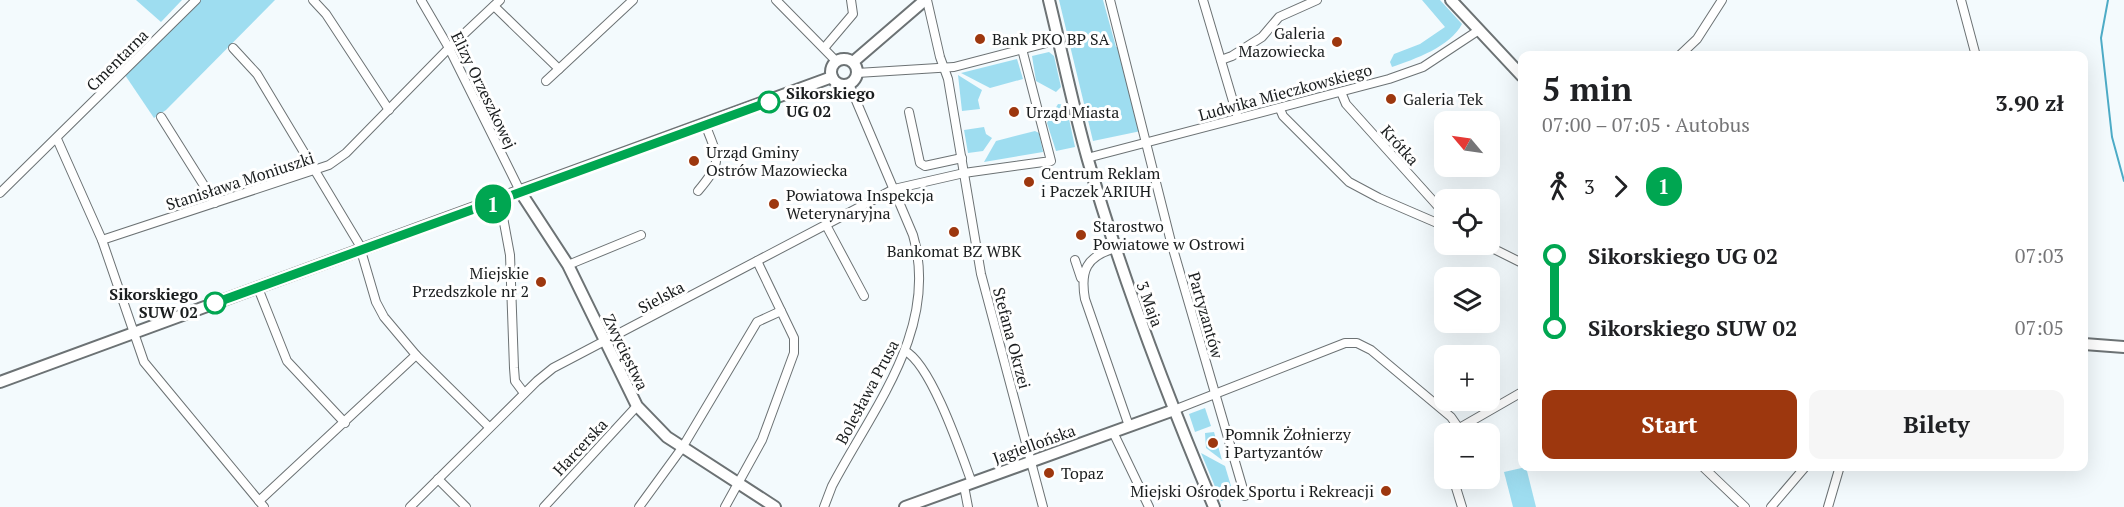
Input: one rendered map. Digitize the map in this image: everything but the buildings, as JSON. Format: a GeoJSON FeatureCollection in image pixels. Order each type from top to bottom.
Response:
{"type":"FeatureCollection","features":[{"type":"Feature","properties":{"kind":"street","name":"Cmentarna"},"geometry":{"type":"LineString","coordinates":[[0,193],[196,0]]}},
{"type":"Feature","properties":{"kind":"street"},"geometry":{"type":"LineString","coordinates":[[313,0],[326,14],[389,110]]}},
{"type":"Feature","properties":{"kind":"street","name":"Elizy Orzeszkowej"},"geometry":{"type":"LineString","coordinates":[[421,0],[449,48],[521,193]]}},
{"type":"Feature","properties":{"kind":"street"},"geometry":{"type":"LineString","coordinates":[[546,81],[633,0]]}},
{"type":"Feature","properties":{"kind":"street"},"geometry":{"type":"LineString","coordinates":[[777,0],[825,47],[836,61]]}},
{"type":"Feature","properties":{"kind":"street"},"geometry":{"type":"LineString","coordinates":[[825,47],[854,14],[851,0]]}},
{"type":"Feature","properties":{"kind":"street"},"geometry":{"type":"LineString","coordinates":[[853,62],[926,0]]}},
{"type":"Feature","properties":{"kind":"street","name":"Stefana Okrzei"},"geometry":{"type":"LineString","coordinates":[[926,0],[944,68],[981,274],[1043,507]]}},
{"type":"Feature","properties":{"kind":"street","name":"3 Maja"},"geometry":{"type":"LineString","coordinates":[[1048,0],[1087,158],[1116,248],[1174,410],[1214,507]]}},
{"type":"Feature","properties":{"kind":"street","name":"Partyzantów"},"geometry":{"type":"LineString","coordinates":[[1110,0],[1148,142],[1171,242],[1245,496]]}},
{"type":"Feature","properties":{"kind":"street"},"geometry":{"type":"LineString","coordinates":[[1203,0],[1238,118]]}},
{"type":"Feature","properties":{"kind":"street"},"geometry":{"type":"LineString","coordinates":[[1221,60],[1263,38],[1279,17],[1317,0]]}},
{"type":"Feature","properties":{"kind":"street"},"geometry":{"type":"LineString","coordinates":[[1451,0],[1518,72]]}},
{"type":"Feature","properties":{"kind":"street"},"geometry":{"type":"LineString","coordinates":[[1684,51],[1697,39],[1722,0]]}},
{"type":"Feature","properties":{"kind":"street"},"geometry":{"type":"LineString","coordinates":[[1961,0],[1975,51]]}},
{"type":"Feature","properties":{"kind":"street"},"geometry":{"type":"LineString","coordinates":[[497,3],[559,69]]}},
{"type":"Feature","properties":{"kind":"street","name":"Stanisława Moniuszki"},"geometry":{"type":"LineString","coordinates":[[102,240],[329,165],[346,153],[449,48],[497,3]]}},
{"type":"Feature","properties":{"kind":"street","name":"Ludwika Mieczkowskiego"},"geometry":{"type":"LineString","coordinates":[[1087,158],[1280,109],[1423,68],[1479,30]]}},
{"type":"Feature","properties":{"kind":"street"},"geometry":{"type":"LineString","coordinates":[[857,73],[944,68],[1058,40]]}},
{"type":"Feature","properties":{"kind":"street"},"geometry":{"type":"LineString","coordinates":[[232,48],[257,74],[359,244],[384,317],[416,355],[489,427]]}},
{"type":"Feature","properties":{"kind":"street","name":"Sielska"},"geometry":{"type":"LineString","coordinates":[[410,507],[489,427],[553,368],[894,189],[964,173],[1051,161],[1022,49]]}},
{"type":"Feature","properties":{"kind":"street"},"geometry":{"type":"LineString","coordinates":[[845,58],[853,62],[857,73],[849,84],[839,84],[832,78],[831,69],[836,61],[845,58]]}},
{"type":"Feature","properties":{"kind":"street"},"geometry":{"type":"LineString","coordinates":[[0,382],[832,78]]}},
{"type":"Feature","properties":{"kind":"street","name":"Bolesława Prusa"},"geometry":{"type":"LineString","coordinates":[[824,507],[839,472],[905,351],[914,327],[919,303],[920,267],[913,235],[849,84]]}},
{"type":"Feature","properties":{"kind":"street","name":"Krótka"},"geometry":{"type":"LineString","coordinates":[[1341,92],[1346,104],[1434,202]]}},
{"type":"Feature","properties":{"kind":"street"},"geometry":{"type":"LineString","coordinates":[[1280,109],[1282,116],[1349,182],[1378,198],[1434,222]]}},
{"type":"Feature","properties":{"kind":"street"},"geometry":{"type":"LineString","coordinates":[[909,112],[920,164],[926,166],[962,159]]}},
{"type":"Feature","properties":{"kind":"street"},"geometry":{"type":"LineString","coordinates":[[161,117],[215,203]]}},
{"type":"Feature","properties":{"kind":"street"},"geometry":{"type":"LineString","coordinates":[[698,191],[717,169],[717,154],[705,124]]}},
{"type":"Feature","properties":{"kind":"street"},"geometry":{"type":"LineString","coordinates":[[57,139],[102,240],[144,363],[261,504],[416,355]]}},
{"type":"Feature","properties":{"kind":"street","name":"Zwycięstwa"},"geometry":{"type":"LineString","coordinates":[[521,193],[567,265],[603,342],[637,406],[667,437],[682,448],[775,507]]}},
{"type":"Feature","properties":{"kind":"street"},"geometry":{"type":"LineString","coordinates":[[500,201],[510,255],[513,368],[516,381],[524,393]]}},
{"type":"Feature","properties":{"kind":"street"},"geometry":{"type":"LineString","coordinates":[[826,225],[864,296]]}},
{"type":"Feature","properties":{"kind":"street"},"geometry":{"type":"LineString","coordinates":[[567,265],[641,235]]}},
{"type":"Feature","properties":{"kind":"street"},"geometry":{"type":"LineString","coordinates":[[1081,278],[1092,259],[1116,248]]}},
{"type":"Feature","properties":{"kind":"street"},"geometry":{"type":"LineString","coordinates":[[1500,252],[1518,261]]}},
{"type":"Feature","properties":{"kind":"street"},"geometry":{"type":"LineString","coordinates":[[1076,260],[1086,302],[1129,426]]}},
{"type":"Feature","properties":{"kind":"street"},"geometry":{"type":"LineString","coordinates":[[725,507],[762,440],[794,353],[794,338],[757,261]]}},
{"type":"Feature","properties":{"kind":"street"},"geometry":{"type":"LineString","coordinates":[[258,288],[287,361],[345,423]]}},
{"type":"Feature","properties":{"kind":"street"},"geometry":{"type":"LineString","coordinates":[[639,507],[682,448],[757,322],[781,311]]}},
{"type":"Feature","properties":{"kind":"street"},"geometry":{"type":"LineString","coordinates":[[1174,410],[1214,396],[1334,345],[1358,343],[1387,362],[1455,423]]}},
{"type":"Feature","properties":{"kind":"street"},"geometry":{"type":"LineString","coordinates":[[2088,344],[2124,347]]}},
{"type":"Feature","properties":{"kind":"street"},"geometry":{"type":"LineString","coordinates":[[905,351],[919,361],[928,377],[968,484],[968,507]]}},
{"type":"Feature","properties":{"kind":"street"},"geometry":{"type":"LineString","coordinates":[[1465,423],[1518,394]]}},
{"type":"Feature","properties":{"kind":"street","name":"Harcerska"},"geometry":{"type":"LineString","coordinates":[[544,507],[637,406]]}},
{"type":"Feature","properties":{"kind":"street","name":"Jagiellońska"},"geometry":{"type":"LineString","coordinates":[[905,507],[1174,410]]}},
{"type":"Feature","properties":{"kind":"street"},"geometry":{"type":"LineString","coordinates":[[1113,432],[1149,507]]}},
{"type":"Feature","properties":{"kind":"street"},"geometry":{"type":"LineString","coordinates":[[1707,471],[1745,507]]}},
{"type":"Feature","properties":{"kind":"street"},"geometry":{"type":"LineString","coordinates":[[1771,507],[1802,471]]}},
{"type":"Feature","properties":{"kind":"street"},"geometry":{"type":"LineString","coordinates":[[1828,507],[1839,471]]}},
{"type":"Feature","properties":{"kind":"street"},"geometry":{"type":"LineString","coordinates":[[438,479],[466,507]]}},
{"type":"Feature","properties":{"kind":"street"},"geometry":{"type":"LineString","coordinates":[[1456,489],[1462,507]]}},
{"type":"Feature","properties":{"kind":"shaded area"},"geometry":{"type":"Polygon","coordinates":[[[136,0],[182,0],[161,22],[136,0]]]}},
{"type":"Feature","properties":{"kind":"shaded area"},"geometry":{"type":"Polygon","coordinates":[[[201,0],[275,0],[166,110],[154,118],[125,75],[201,0]]]}},
{"type":"Feature","properties":{"kind":"shaded area"},"geometry":{"type":"Polygon","coordinates":[[[1059,0],[1103,0],[1116,47],[1119,47],[1141,131],[1093,141],[1059,0]]]}},
{"type":"Feature","properties":{"kind":"shaded area"},"geometry":{"type":"Polygon","coordinates":[[[1422,0],[1440,0],[1462,24],[1441,46],[1392,67],[1390,62],[1394,54],[1420,44],[1445,27],[1422,0]]]}},
{"type":"Feature","properties":{"kind":"shaded area"},"geometry":{"type":"Polygon","coordinates":[[[1049,52],[1054,56],[1061,87],[1056,92],[1036,81],[1032,56],[1049,52]]]}},
{"type":"Feature","properties":{"kind":"shaded area"},"geometry":{"type":"Polygon","coordinates":[[[1017,59],[1023,79],[990,88],[961,73],[1017,59]]]}},
{"type":"Feature","properties":{"kind":"shaded area"},"geometry":{"type":"Polygon","coordinates":[[[958,75],[982,90],[978,100],[980,109],[962,111],[958,75]]]}},
{"type":"Feature","properties":{"kind":"shaded area"},"geometry":{"type":"Polygon","coordinates":[[[1058,104],[1066,105],[1075,147],[1056,151],[1047,123],[1058,104]]]}},
{"type":"Feature","properties":{"kind":"shaded area"},"geometry":{"type":"Polygon","coordinates":[[[984,127],[986,134],[992,138],[983,151],[968,153],[964,130],[984,127]]]}},
{"type":"Feature","properties":{"kind":"shaded area"},"geometry":{"type":"Polygon","coordinates":[[[1035,131],[1039,133],[1043,152],[984,162],[996,141],[1035,131]]]}},
{"type":"Feature","properties":{"kind":"shaded area"},"geometry":{"type":"Polygon","coordinates":[[[1205,408],[1211,426],[1195,432],[1189,414],[1205,408]]]}},
{"type":"Feature","properties":{"kind":"shaded area"},"geometry":{"type":"Polygon","coordinates":[[[1214,432],[1222,460],[1206,448],[1205,433],[1214,432]]]}},
{"type":"Feature","properties":{"kind":"shaded area"},"geometry":{"type":"Polygon","coordinates":[[[1201,453],[1225,466],[1234,496],[1221,501],[1201,453]]]}},
{"type":"Feature","properties":{"kind":"shaded area"},"geometry":{"type":"Polygon","coordinates":[[[1518,469],[1518,471],[1527,471],[1536,507],[1513,507],[1504,472],[1518,469]]]}},
{"type":"Feature","properties":{"kind":"waterway"},"geometry":{"type":"LineString","coordinates":[[2108,0],[2101,38],[2112,137],[2124,181]]}},
{"type":"Feature","properties":{"kind":"bus line","name":"1"},"geometry":{"type":"LineString","coordinates":[[215,303],[769,102]]}},
{"type":"Feature","properties":{"kind":"place","name":"Bank PKO BP SA"},"geometry":{"type":"Point","coordinates":[980,39]}},
{"type":"Feature","properties":{"kind":"place","name":"Galeria Mazowiecka"},"geometry":{"type":"Point","coordinates":[1337,42]}},
{"type":"Feature","properties":{"kind":"place","name":"Galeria Tek"},"geometry":{"type":"Point","coordinates":[1391,99]}},
{"type":"Feature","properties":{"kind":"place","name":"Sikorskiego UG 02"},"geometry":{"type":"Point","coordinates":[769,102]}},
{"type":"Feature","properties":{"kind":"place","name":"Urząd Miasta"},"geometry":{"type":"Point","coordinates":[1014,112]}},
{"type":"Feature","properties":{"kind":"place","name":"Urząd Gminy Ostrów Mazowiecka"},"geometry":{"type":"Point","coordinates":[694,161]}},
{"type":"Feature","properties":{"kind":"place","name":"Centrum Reklam i Paczek ARIUH"},"geometry":{"type":"Point","coordinates":[1029,182]}},
{"type":"Feature","properties":{"kind":"place","name":"Powiatowa Inspekcja Weterynaryjna"},"geometry":{"type":"Point","coordinates":[774,204]}},
{"type":"Feature","properties":{"kind":"place","name":"Bankomat BZ WBK"},"geometry":{"type":"Point","coordinates":[954,232]}},
{"type":"Feature","properties":{"kind":"place","name":"Starostwo Powiatowe w Ostrowi"},"geometry":{"type":"Point","coordinates":[1081,235]}},
{"type":"Feature","properties":{"kind":"place","name":"Miejskie Przedszkole nr 2"},"geometry":{"type":"Point","coordinates":[541,282]}},
{"type":"Feature","properties":{"kind":"place","name":"Sikorskiego SUW 02"},"geometry":{"type":"Point","coordinates":[215,303]}},
{"type":"Feature","properties":{"kind":"place","name":"Pomnik Żołnierzy i Partyzantów"},"geometry":{"type":"Point","coordinates":[1213,443]}},
{"type":"Feature","properties":{"kind":"place","name":"Topaz"},"geometry":{"type":"Point","coordinates":[1049,473]}},
{"type":"Feature","properties":{"kind":"place","name":"Miejski Ośrodek Sportu i Rekreacji"},"geometry":{"type":"Point","coordinates":[1386,491]}}]}
